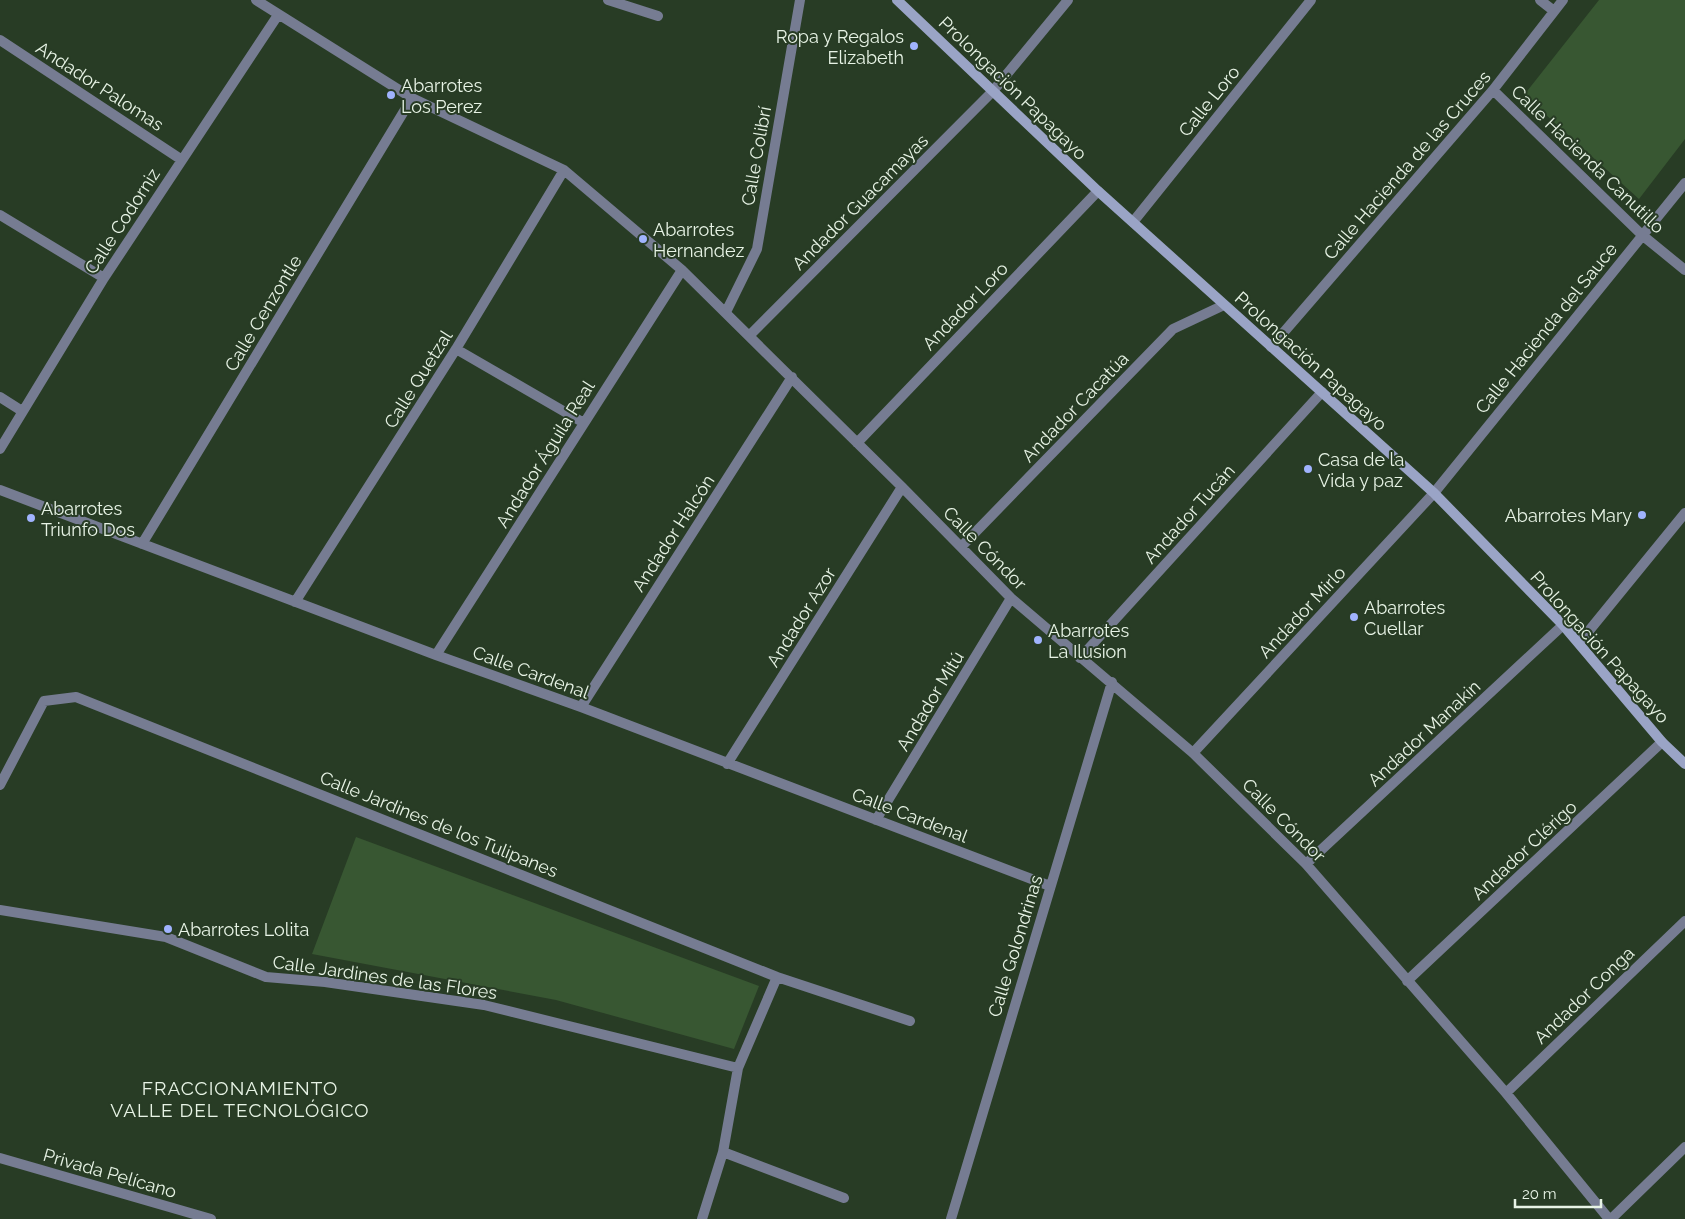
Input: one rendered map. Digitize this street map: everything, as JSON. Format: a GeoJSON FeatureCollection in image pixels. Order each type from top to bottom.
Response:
{"type":"FeatureCollection","features":[{"type":"Feature","properties":{"kind":"street","name":"Calle Cóndor"},"geometry":{"type":"LineString","coordinates":[[256,0],[270,4],[278,15],[412,98],[564,170],[682,270],[792,377],[1011,598],[1193,752],[1306,864],[1506,1092],[1610,1219]]}},
{"type":"Feature","properties":{"kind":"street"},"geometry":{"type":"LineString","coordinates":[[608,0],[620,2],[658,16]]}},
{"type":"Feature","properties":{"kind":"street","name":"Calle Colibrí"},"geometry":{"type":"LineString","coordinates":[[726,312],[757,249],[800,0]]}},
{"type":"Feature","properties":{"kind":"street","name":"Prolongación Papagayo"},"geometry":{"type":"LineString","coordinates":[[897,0],[1098,191],[1434,493],[1579,642],[1662,742],[1685,764]]}},
{"type":"Feature","properties":{"kind":"street","name":"Andador Guacamayas"},"geometry":{"type":"LineString","coordinates":[[749,336],[993,91],[1068,0]]}},
{"type":"Feature","properties":{"kind":"street","name":"Calle Loro"},"geometry":{"type":"LineString","coordinates":[[1132,222],[1311,0]]}},
{"type":"Feature","properties":{"kind":"street"},"geometry":{"type":"LineString","coordinates":[[1540,0],[1554,11]]}},
{"type":"Feature","properties":{"kind":"street","name":"Calle Hacienda de las Cruces"},"geometry":{"type":"LineString","coordinates":[[1271,347],[1493,90],[1563,0]]}},
{"type":"Feature","properties":{"kind":"street","name":"Calle Codorniz"},"geometry":{"type":"LineString","coordinates":[[0,449],[104,278],[278,15]]}},
{"type":"Feature","properties":{"kind":"street","name":"Andador Palomas"},"geometry":{"type":"LineString","coordinates":[[0,40],[182,160]]}},
{"type":"Feature","properties":{"kind":"street","name":"Calle Hacienda Canutillo"},"geometry":{"type":"LineString","coordinates":[[1493,90],[1642,235],[1685,270]]}},
{"type":"Feature","properties":{"kind":"street","name":"Calle Cenzontle"},"geometry":{"type":"LineString","coordinates":[[142,544],[412,98]]}},
{"type":"Feature","properties":{"kind":"street","name":"Calle Quetzal"},"geometry":{"type":"LineString","coordinates":[[295,602],[456,349],[564,170]]}},
{"type":"Feature","properties":{"kind":"street","name":"Calle Hacienda del Sauce"},"geometry":{"type":"LineString","coordinates":[[1434,493],[1685,183]]}},
{"type":"Feature","properties":{"kind":"street","name":"Andador Loro"},"geometry":{"type":"LineString","coordinates":[[857,443],[1098,191]]}},
{"type":"Feature","properties":{"kind":"street"},"geometry":{"type":"LineString","coordinates":[[0,215],[104,278]]}},
{"type":"Feature","properties":{"kind":"street","name":"Andador Águila Real"},"geometry":{"type":"LineString","coordinates":[[436,655],[682,270]]}},
{"type":"Feature","properties":{"kind":"street","name":"Andador Cacatúa"},"geometry":{"type":"LineString","coordinates":[[961,547],[1173,329],[1224,305]]}},
{"type":"Feature","properties":{"kind":"street"},"geometry":{"type":"LineString","coordinates":[[456,349],[584,423]]}},
{"type":"Feature","properties":{"kind":"street","name":"Andador Halcón"},"geometry":{"type":"LineString","coordinates":[[581,707],[792,377]]}},
{"type":"Feature","properties":{"kind":"street","name":"Andador Tucán"},"geometry":{"type":"LineString","coordinates":[[1080,658],[1322,392]]}},
{"type":"Feature","properties":{"kind":"street"},"geometry":{"type":"LineString","coordinates":[[0,397],[22,411]]}},
{"type":"Feature","properties":{"kind":"street","name":"Andador Azor"},"geometry":{"type":"LineString","coordinates":[[727,764],[902,487]]}},
{"type":"Feature","properties":{"kind":"street","name":"Calle Cardenal"},"geometry":{"type":"LineString","coordinates":[[0,490],[436,655],[581,707],[1050,886]]}},
{"type":"Feature","properties":{"kind":"street","name":"Andador Mirlo"},"geometry":{"type":"LineString","coordinates":[[1193,752],[1434,493]]}},
{"type":"Feature","properties":{"kind":"street"},"geometry":{"type":"LineString","coordinates":[[1579,642],[1685,513]]}},
{"type":"Feature","properties":{"kind":"street","name":"Andador Mitú"},"geometry":{"type":"LineString","coordinates":[[876,820],[1011,598]]}},
{"type":"Feature","properties":{"kind":"street","name":"Andador Manakin"},"geometry":{"type":"LineString","coordinates":[[1306,864],[1563,625]]}},
{"type":"Feature","properties":{"kind":"street","name":"Calle Golondrinas"},"geometry":{"type":"LineString","coordinates":[[951,1219],[1112,682]]}},
{"type":"Feature","properties":{"kind":"street","name":"Calle Jardines de los Tulipanes"},"geometry":{"type":"LineString","coordinates":[[0,785],[44,701],[76,696],[777,977],[910,1021]]}},
{"type":"Feature","properties":{"kind":"street","name":"Andador Clérigo"},"geometry":{"type":"LineString","coordinates":[[1407,981],[1662,742]]}},
{"type":"Feature","properties":{"kind":"street","name":"Calle Jardines de las Flores"},"geometry":{"type":"LineString","coordinates":[[0,910],[166,937],[266,977],[325,982],[484,1006],[738,1068]]}},
{"type":"Feature","properties":{"kind":"street","name":"Andador Conga"},"geometry":{"type":"LineString","coordinates":[[1506,1092],[1685,922]]}},
{"type":"Feature","properties":{"kind":"street"},"geometry":{"type":"LineString","coordinates":[[702,1219],[723,1152],[738,1068],[777,977]]}},
{"type":"Feature","properties":{"kind":"street"},"geometry":{"type":"LineString","coordinates":[[1610,1219],[1685,1147]]}},
{"type":"Feature","properties":{"kind":"street"},"geometry":{"type":"LineString","coordinates":[[723,1152],[844,1198]]}},
{"type":"Feature","properties":{"kind":"street","name":"Privada Pelícano"},"geometry":{"type":"LineString","coordinates":[[0,1158],[211,1219]]}},
{"type":"Feature","properties":{"kind":"green space"},"geometry":{"type":"Polygon","coordinates":[[[1599,0],[1685,0],[1685,139],[1639,199],[1524,95],[1599,0]]]}},
{"type":"Feature","properties":{"kind":"green space"},"geometry":{"type":"Polygon","coordinates":[[[356,837],[759,986],[734,1049],[556,1000],[312,954],[356,837]]]}},
{"type":"Feature","properties":{"kind":"place","name":"Ropa y Regalos Elizabeth"},"geometry":{"type":"Point","coordinates":[914,46]}},
{"type":"Feature","properties":{"kind":"place","name":"Abarrotes Los Perez"},"geometry":{"type":"Point","coordinates":[391,95]}},
{"type":"Feature","properties":{"kind":"place","name":"Abarrotes Hernandez"},"geometry":{"type":"Point","coordinates":[643,239]}},
{"type":"Feature","properties":{"kind":"place","name":"Casa de la Vida y paz"},"geometry":{"type":"Point","coordinates":[1308,469]}},
{"type":"Feature","properties":{"kind":"place","name":"Abarrotes Mary"},"geometry":{"type":"Point","coordinates":[1642,515]}},
{"type":"Feature","properties":{"kind":"place","name":"Abarrotes Triunfo Dos"},"geometry":{"type":"Point","coordinates":[31,518]}},
{"type":"Feature","properties":{"kind":"place","name":"Abarrotes Cuellar"},"geometry":{"type":"Point","coordinates":[1354,617]}},
{"type":"Feature","properties":{"kind":"place","name":"Abarrotes La Ilusion"},"geometry":{"type":"Point","coordinates":[1038,640]}},
{"type":"Feature","properties":{"kind":"place","name":"Abarrotes Lolita"},"geometry":{"type":"Point","coordinates":[168,929]}},
{"type":"Feature","properties":{"kind":"district","name":"FRACCIONAMIENTO VALLE DEL TECNOLÓGICO"},"geometry":{"type":"Point","coordinates":[240,1099]}}]}
